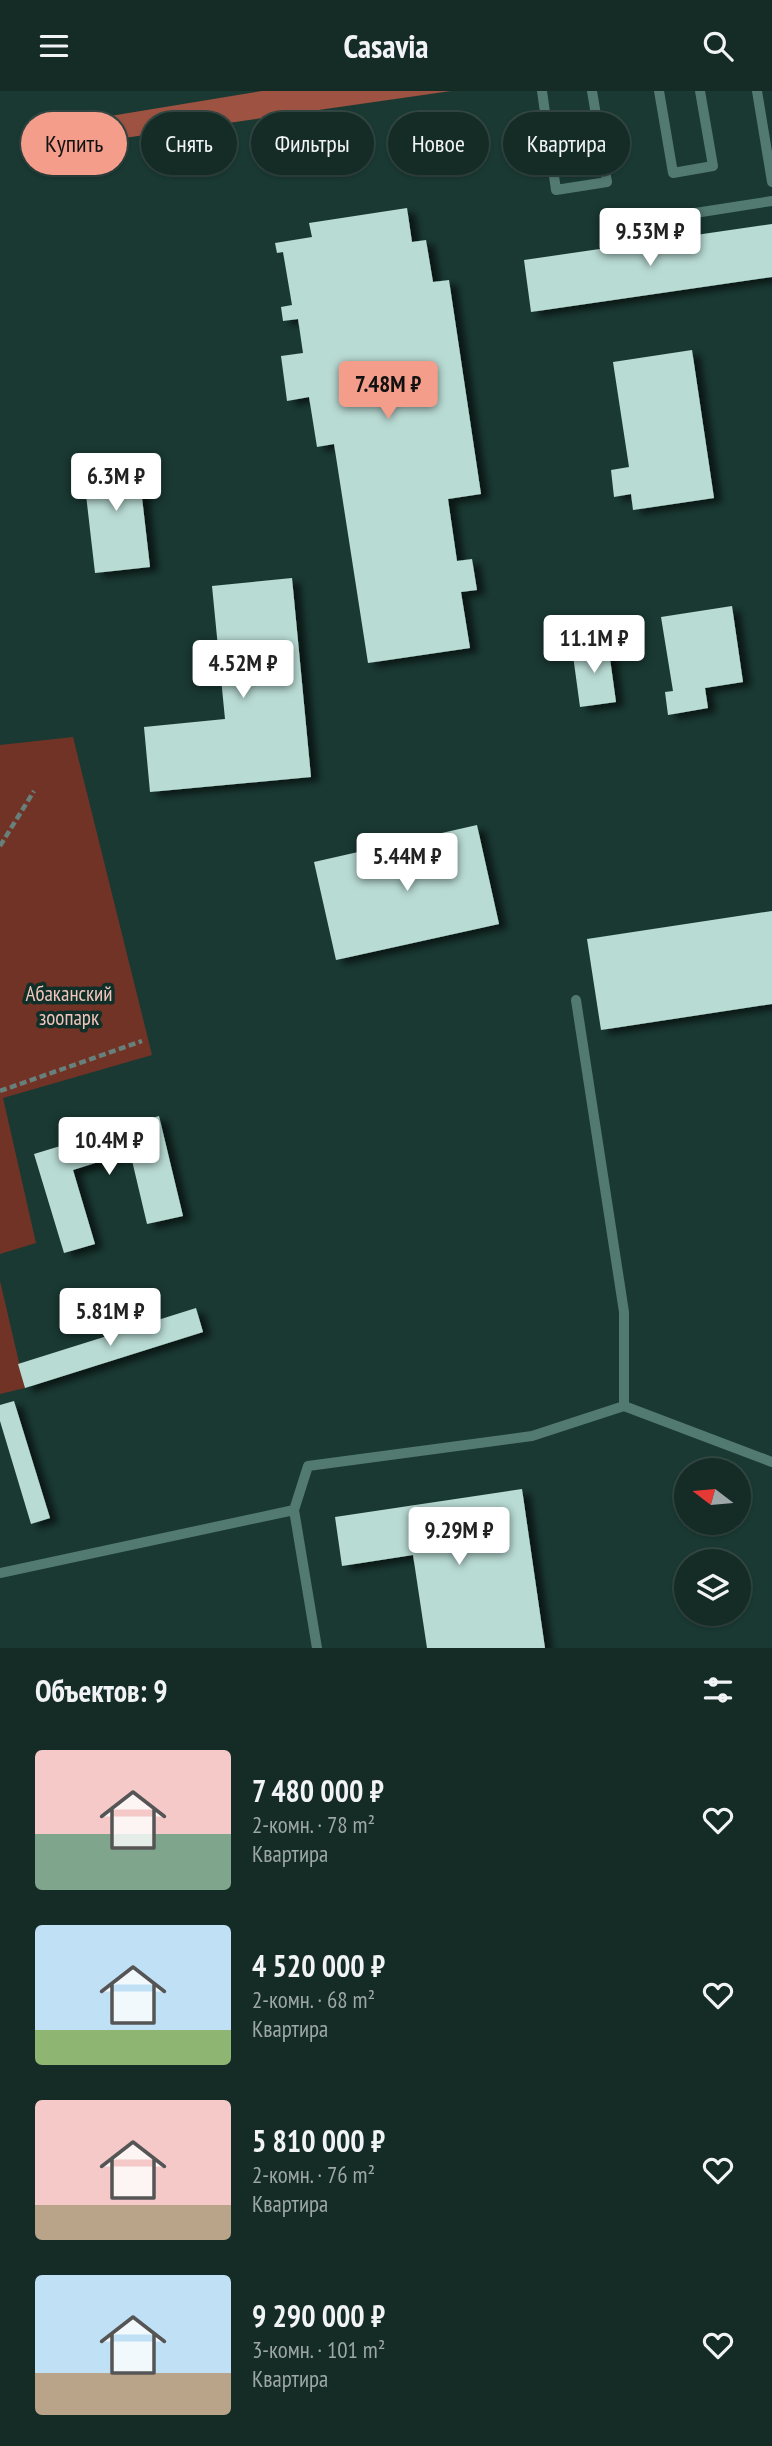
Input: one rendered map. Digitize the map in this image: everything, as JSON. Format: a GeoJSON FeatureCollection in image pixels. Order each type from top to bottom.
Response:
{"type":"FeatureCollection","features":[{"type":"Feature","properties":{"kind":"lane"},"geometry":{"type":"LineString","coordinates":[[542,91],[556,190],[607,182],[592,91]]}},
{"type":"Feature","properties":{"kind":"lane"},"geometry":{"type":"LineString","coordinates":[[659,91],[673,173],[713,166],[699,91]]}},
{"type":"Feature","properties":{"kind":"lane"},"geometry":{"type":"LineString","coordinates":[[757,91],[772,182]]}},
{"type":"Feature","properties":{"kind":"lane"},"geometry":{"type":"LineString","coordinates":[[676,216],[772,201]]}},
{"type":"Feature","properties":{"kind":"lane"},"geometry":{"type":"LineString","coordinates":[[576,1000],[624,1312],[625,1406]]}},
{"type":"Feature","properties":{"kind":"lane"},"geometry":{"type":"LineString","coordinates":[[317,1648],[294,1510],[308,1466],[532,1436],[625,1406],[772,1462]]}},
{"type":"Feature","properties":{"kind":"lane"},"geometry":{"type":"LineString","coordinates":[[0,1573],[294,1510]]}},
{"type":"Feature","properties":{"kind":"path"},"geometry":{"type":"LineString","coordinates":[[0,846],[34,791]]}},
{"type":"Feature","properties":{"kind":"path"},"geometry":{"type":"LineString","coordinates":[[0,1091],[142,1041]]}},
{"type":"Feature","properties":{"kind":"green space","name":"Абаканский зоопарк"},"geometry":{"type":"Polygon","coordinates":[[[73,737],[152,1055],[3,1098],[36,1243],[0,1254],[0,745],[73,737]]]}},
{"type":"Feature","properties":{"kind":"green space"},"geometry":{"type":"Polygon","coordinates":[[[0,1281],[25,1388],[0,1394],[0,1281]]]}},
{"type":"Feature","properties":{"kind":"shaded area"},"geometry":{"type":"Polygon","coordinates":[[[262,91],[451,91],[305,112],[251,112],[251,120],[237,122],[237,112],[141,112],[141,136],[127,138],[127,113],[262,91]]]}},
{"type":"Feature","properties":{"kind":"building"},"geometry":{"type":"Polygon","coordinates":[[[407,208],[412,242],[426,240],[433,282],[449,280],[481,494],[448,499],[457,561],[472,559],[477,590],[461,592],[470,648],[368,663],[334,444],[317,447],[309,397],[287,401],[281,356],[303,353],[298,319],[283,321],[281,307],[292,305],[283,252],[277,253],[275,243],[312,237],[309,223],[407,208]]]}},
{"type":"Feature","properties":{"kind":"building"},"geometry":{"type":"Polygon","coordinates":[[[772,224],[772,277],[531,312],[524,260],[772,224]]]}},
{"type":"Feature","properties":{"kind":"building"},"geometry":{"type":"Polygon","coordinates":[[[692,350],[714,498],[633,510],[631,494],[614,497],[611,470],[629,467],[613,362],[692,350]]]}},
{"type":"Feature","properties":{"kind":"building"},"geometry":{"type":"Polygon","coordinates":[[[137,454],[150,567],[95,573],[82,460],[137,454]]]}},
{"type":"Feature","properties":{"kind":"building"},"geometry":{"type":"Polygon","coordinates":[[[292,578],[311,777],[150,792],[144,727],[225,719],[212,586],[292,578]]]}},
{"type":"Feature","properties":{"kind":"building"},"geometry":{"type":"Polygon","coordinates":[[[732,606],[743,682],[705,688],[708,708],[668,715],[665,692],[673,691],[661,617],[732,606]]]}},
{"type":"Feature","properties":{"kind":"building"},"geometry":{"type":"Polygon","coordinates":[[[608,644],[616,702],[580,707],[572,648],[608,644]]]}},
{"type":"Feature","properties":{"kind":"building"},"geometry":{"type":"Polygon","coordinates":[[[477,825],[499,924],[336,960],[314,862],[477,825]]]}},
{"type":"Feature","properties":{"kind":"building"},"geometry":{"type":"Polygon","coordinates":[[[772,911],[772,1004],[601,1030],[587,939],[772,911]]]}},
{"type":"Feature","properties":{"kind":"building"},"geometry":{"type":"Polygon","coordinates":[[[159,1116],[183,1216],[147,1224],[130,1152],[73,1170],[95,1244],[64,1253],[34,1154],[159,1116]]]}},
{"type":"Feature","properties":{"kind":"building"},"geometry":{"type":"Polygon","coordinates":[[[196,1308],[203,1332],[25,1388],[18,1364],[196,1308]]]}},
{"type":"Feature","properties":{"kind":"building"},"geometry":{"type":"Polygon","coordinates":[[[14,1401],[50,1518],[31,1524],[0,1421],[0,1405],[14,1401]]]}},
{"type":"Feature","properties":{"kind":"building"},"geometry":{"type":"Polygon","coordinates":[[[522,1489],[545,1648],[427,1648],[413,1555],[342,1566],[335,1517],[522,1489]]]}}]}
